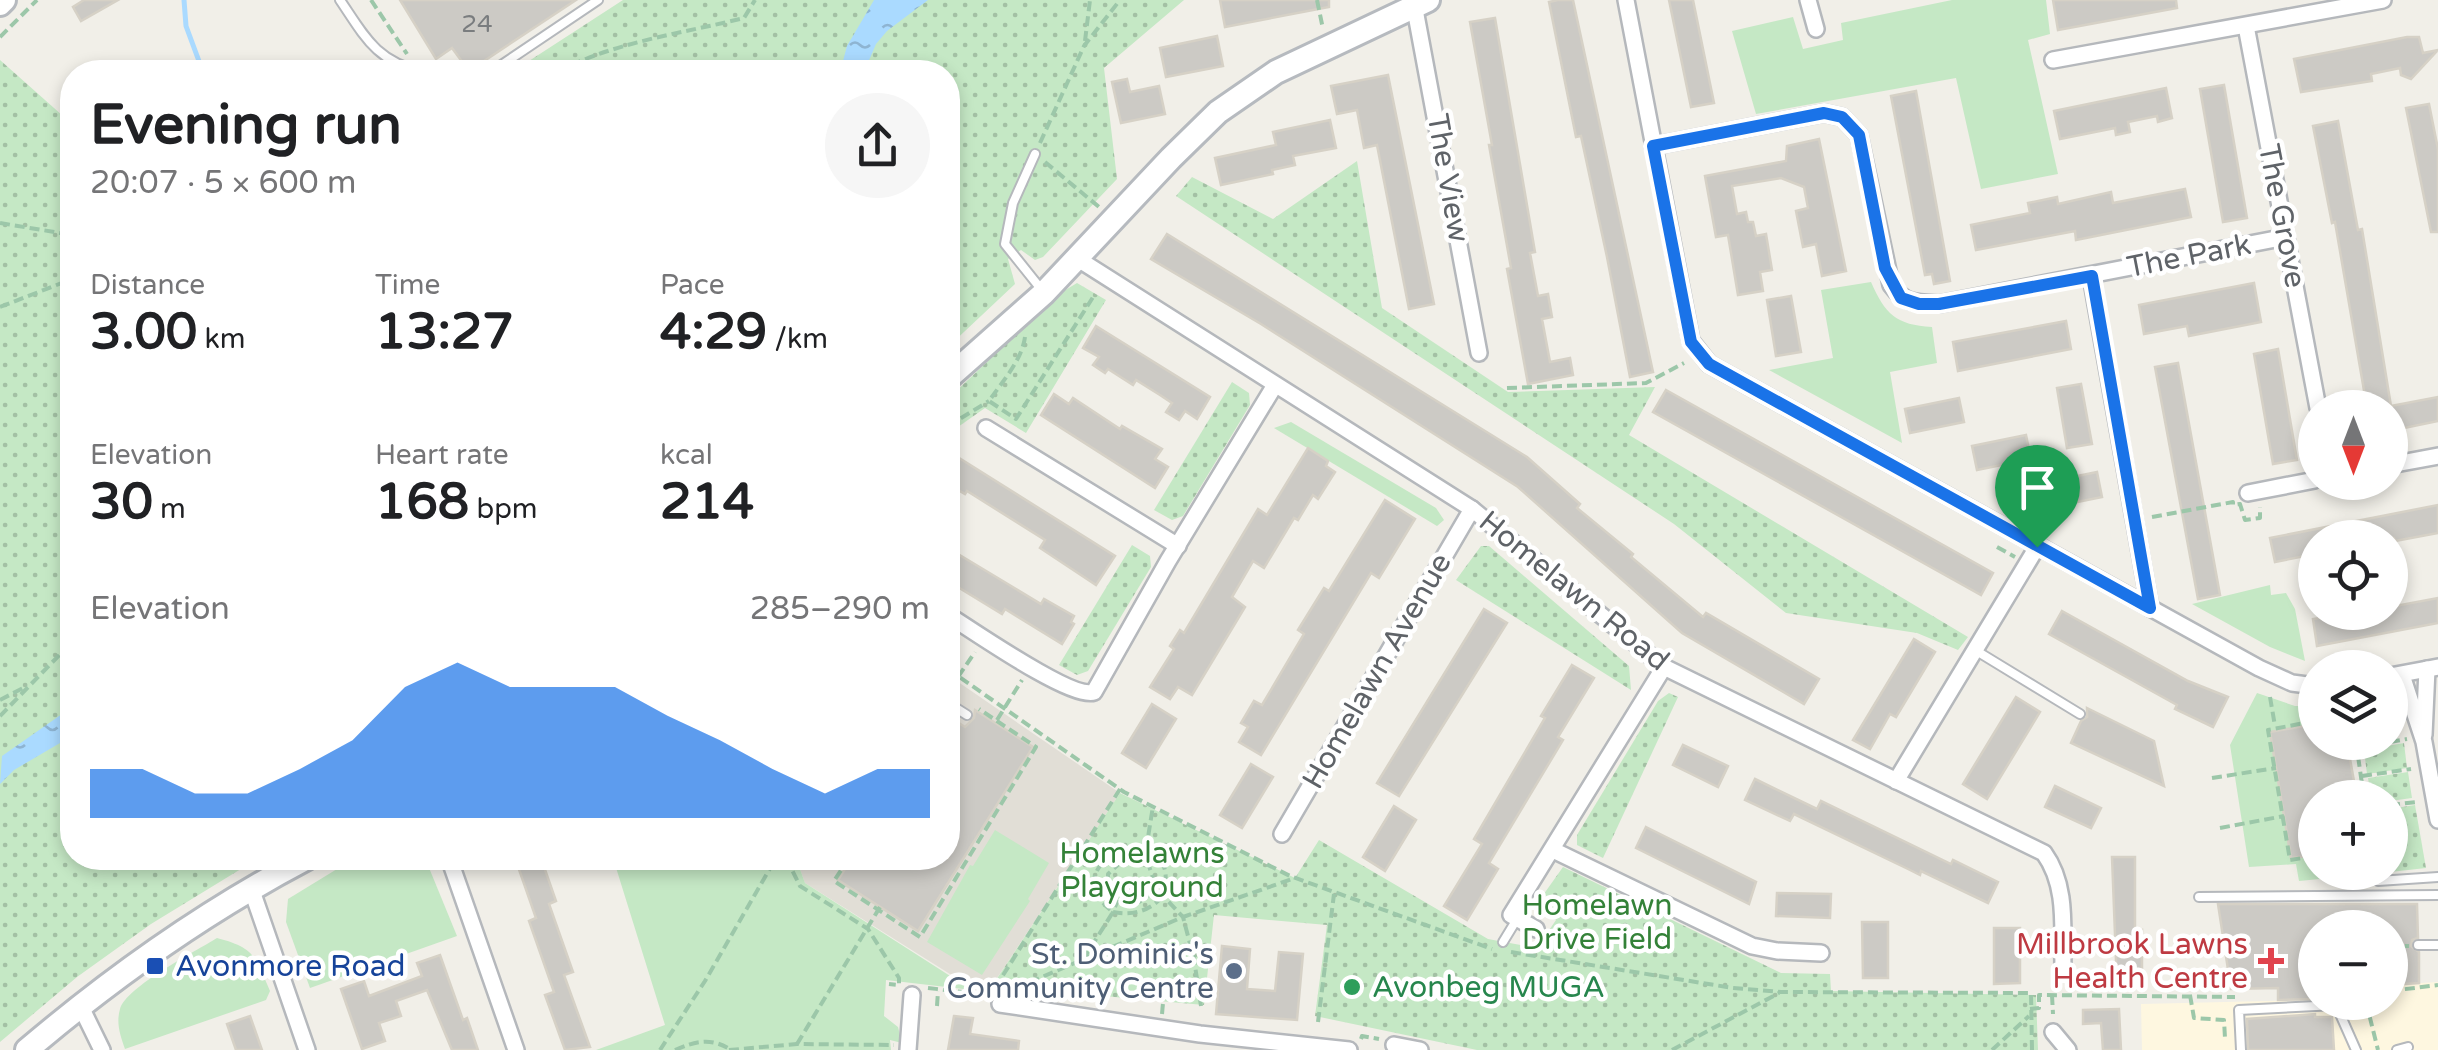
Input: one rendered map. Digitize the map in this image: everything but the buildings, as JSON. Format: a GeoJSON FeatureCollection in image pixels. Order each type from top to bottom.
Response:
{"type":"FeatureCollection","features":[{"type":"Feature","properties":{"kind":"street"},"geometry":{"type":"LineString","coordinates":[[1626,0],[1691,342],[1709,364],[2150,608],[2255,676],[2298,685]]}},
{"type":"Feature","properties":{"kind":"street"},"geometry":{"type":"LineString","coordinates":[[1808,0],[1816,29]]}},
{"type":"Feature","properties":{"kind":"street"},"geometry":{"type":"LineString","coordinates":[[2053,60],[2383,0]]}},
{"type":"Feature","properties":{"kind":"street"},"geometry":{"type":"LineString","coordinates":[[960,367],[1078,260],[1218,112],[1261,82],[1421,2]]}},
{"type":"Feature","properties":{"kind":"street","name":"The View"},"geometry":{"type":"LineString","coordinates":[[1421,2],[1479,353]]}},
{"type":"Feature","properties":{"kind":"street","name":"The Grove"},"geometry":{"type":"LineString","coordinates":[[2246,26],[2315,390]]}},
{"type":"Feature","properties":{"kind":"street","name":"The Park"},"geometry":{"type":"LineString","coordinates":[[1653,146],[1824,113],[1842,117],[1859,135],[1885,268],[1901,298],[1919,304],[1939,304],[2286,237]]}},
{"type":"Feature","properties":{"kind":"street","name":"Homelawn Road"},"geometry":{"type":"LineString","coordinates":[[1078,260],[1472,509],[1664,667],[2044,854],[2057,877],[2062,904],[2062,967]]}},
{"type":"Feature","properties":{"kind":"street","name":"The Park"},"geometry":{"type":"LineString","coordinates":[[2092,276],[2150,608]]}},
{"type":"Feature","properties":{"kind":"street"},"geometry":{"type":"LineString","coordinates":[[960,622],[1082,695],[1097,690],[1178,546],[1276,385]]}},
{"type":"Feature","properties":{"kind":"street"},"geometry":{"type":"LineString","coordinates":[[986,428],[1178,546]]}},
{"type":"Feature","properties":{"kind":"street"},"geometry":{"type":"LineString","coordinates":[[2408,462],[2438,456]]}},
{"type":"Feature","properties":{"kind":"street"},"geometry":{"type":"LineString","coordinates":[[2244,498],[2298,484]]}},
{"type":"Feature","properties":{"kind":"street","name":"Homelawn Avenue"},"geometry":{"type":"LineString","coordinates":[[1282,834],[1472,509]]}},
{"type":"Feature","properties":{"kind":"street"},"geometry":{"type":"LineString","coordinates":[[1896,781],[2037,547]]}},
{"type":"Feature","properties":{"kind":"street"},"geometry":{"type":"LineString","coordinates":[[1536,929],[1511,915],[1664,667]]}},
{"type":"Feature","properties":{"kind":"street"},"geometry":{"type":"LineString","coordinates":[[2415,741],[2432,668]]}},
{"type":"Feature","properties":{"kind":"street"},"geometry":{"type":"LineString","coordinates":[[2408,717],[2438,820]]}},
{"type":"Feature","properties":{"kind":"street"},"geometry":{"type":"LineString","coordinates":[[1552,850],[1752,946],[1821,953]]}},
{"type":"Feature","properties":{"kind":"street"},"geometry":{"type":"LineString","coordinates":[[27,1050],[167,940],[285,870]]}},
{"type":"Feature","properties":{"kind":"street"},"geometry":{"type":"LineString","coordinates":[[452,870],[516,1050]]}},
{"type":"Feature","properties":{"kind":"street"},"geometry":{"type":"LineString","coordinates":[[251,888],[306,1050]]}},
{"type":"Feature","properties":{"kind":"street"},"geometry":{"type":"LineString","coordinates":[[908,1050],[914,991]]}},
{"type":"Feature","properties":{"kind":"street"},"geometry":{"type":"LineString","coordinates":[[1000,1004],[1261,1045],[1349,1050]]}},
{"type":"Feature","properties":{"kind":"street"},"geometry":{"type":"LineString","coordinates":[[80,1005],[102,1050]]}},
{"type":"Feature","properties":{"kind":"street"},"geometry":{"type":"LineString","coordinates":[[2053,1029],[2068,1050]]}},
{"type":"Feature","properties":{"kind":"street"},"geometry":{"type":"LineString","coordinates":[[1389,1042],[1420,1050]]}},
{"type":"Feature","properties":{"kind":"lane"},"geometry":{"type":"LineString","coordinates":[[340,0],[373,49],[389,60]]}},
{"type":"Feature","properties":{"kind":"lane"},"geometry":{"type":"LineString","coordinates":[[509,60],[598,0]]}},
{"type":"Feature","properties":{"kind":"lane"},"geometry":{"type":"LineString","coordinates":[[1035,154],[1006,228],[1006,244],[1044,292]]}},
{"type":"Feature","properties":{"kind":"lane"},"geometry":{"type":"LineString","coordinates":[[1975,650],[2080,714]]}},
{"type":"Feature","properties":{"kind":"lane"},"geometry":{"type":"LineString","coordinates":[[960,711],[966,715]]}},
{"type":"Feature","properties":{"kind":"lane"},"geometry":{"type":"LineString","coordinates":[[2408,879],[2438,877]]}},
{"type":"Feature","properties":{"kind":"lane"},"geometry":{"type":"LineString","coordinates":[[2199,897],[2438,895]]}},
{"type":"Feature","properties":{"kind":"lane"},"geometry":{"type":"LineString","coordinates":[[1503,942],[1517,918]]}},
{"type":"Feature","properties":{"kind":"lane"},"geometry":{"type":"LineString","coordinates":[[2418,946],[2438,945]]}},
{"type":"Feature","properties":{"kind":"lane"},"geometry":{"type":"LineString","coordinates":[[2241,1050],[2239,1010],[2336,1004],[2356,1050]]}},
{"type":"Feature","properties":{"kind":"lane"},"geometry":{"type":"LineString","coordinates":[[2397,1050],[2408,1047]]}},
{"type":"Feature","properties":{"kind":"path"},"geometry":{"type":"LineString","coordinates":[[0,37],[36,0]]}},
{"type":"Feature","properties":{"kind":"path"},"geometry":{"type":"LineString","coordinates":[[371,0],[411,60]]}},
{"type":"Feature","properties":{"kind":"path"},"geometry":{"type":"LineString","coordinates":[[585,60],[744,18],[755,0]]}},
{"type":"Feature","properties":{"kind":"path"},"geometry":{"type":"LineString","coordinates":[[1084,46],[1090,0]]}},
{"type":"Feature","properties":{"kind":"path"},"geometry":{"type":"LineString","coordinates":[[1096,205],[1035,154],[1084,46],[1120,0]]}},
{"type":"Feature","properties":{"kind":"path"},"geometry":{"type":"LineString","coordinates":[[1317,0],[1323,29]]}},
{"type":"Feature","properties":{"kind":"path"},"geometry":{"type":"LineString","coordinates":[[0,223],[60,233]]}},
{"type":"Feature","properties":{"kind":"path"},"geometry":{"type":"LineString","coordinates":[[0,308],[60,285]]}},
{"type":"Feature","properties":{"kind":"path"},"geometry":{"type":"LineString","coordinates":[[989,402],[1016,419],[1096,294]]}},
{"type":"Feature","properties":{"kind":"path"},"geometry":{"type":"LineString","coordinates":[[960,419],[989,402],[1024,344],[1021,331]]}},
{"type":"Feature","properties":{"kind":"path"},"geometry":{"type":"LineString","coordinates":[[1507,388],[1646,383],[1684,362]]}},
{"type":"Feature","properties":{"kind":"path"},"geometry":{"type":"LineString","coordinates":[[2152,517],[2232,502],[2233,505],[2244,498]]}},
{"type":"Feature","properties":{"kind":"path"},"geometry":{"type":"LineString","coordinates":[[1997,547],[2015,557]]}},
{"type":"Feature","properties":{"kind":"path"},"geometry":{"type":"LineString","coordinates":[[960,674],[984,637]]}},
{"type":"Feature","properties":{"kind":"path"},"geometry":{"type":"LineString","coordinates":[[0,716],[60,655]]}},
{"type":"Feature","properties":{"kind":"path"},"geometry":{"type":"LineString","coordinates":[[960,678],[1120,789],[1295,878],[1481,948],[1733,988],[1781,992],[2030,992],[2032,1050]]}},
{"type":"Feature","properties":{"kind":"path"},"geometry":{"type":"LineString","coordinates":[[997,720],[1022,680]]}},
{"type":"Feature","properties":{"kind":"path"},"geometry":{"type":"LineString","coordinates":[[0,700],[32,684]]}},
{"type":"Feature","properties":{"kind":"path"},"geometry":{"type":"LineString","coordinates":[[2270,698],[2276,730]]}},
{"type":"Feature","properties":{"kind":"path"},"geometry":{"type":"LineString","coordinates":[[841,870],[834,881],[920,936],[1036,747],[973,705],[966,715]]}},
{"type":"Feature","properties":{"kind":"path"},"geometry":{"type":"LineString","coordinates":[[2298,725],[2268,730],[2290,860],[2298,859]]}},
{"type":"Feature","properties":{"kind":"path"},"geometry":{"type":"LineString","coordinates":[[2408,741],[2415,741]]}},
{"type":"Feature","properties":{"kind":"path"},"geometry":{"type":"LineString","coordinates":[[2358,760],[2362,780]]}},
{"type":"Feature","properties":{"kind":"path"},"geometry":{"type":"LineString","coordinates":[[2212,778],[2275,768]]}},
{"type":"Feature","properties":{"kind":"path"},"geometry":{"type":"LineString","coordinates":[[2361,776],[2412,769]]}},
{"type":"Feature","properties":{"kind":"path"},"geometry":{"type":"LineString","coordinates":[[1097,785],[1102,778]]}},
{"type":"Feature","properties":{"kind":"path"},"geometry":{"type":"LineString","coordinates":[[914,991],[963,992],[991,1003],[995,988],[1015,954],[1120,789]]}},
{"type":"Feature","properties":{"kind":"path"},"geometry":{"type":"LineString","coordinates":[[2408,803],[2416,802]]}},
{"type":"Feature","properties":{"kind":"path"},"geometry":{"type":"LineString","coordinates":[[1146,850],[1153,806]]}},
{"type":"Feature","properties":{"kind":"path"},"geometry":{"type":"LineString","coordinates":[[2220,828],[2283,816]]}},
{"type":"Feature","properties":{"kind":"path"},"geometry":{"type":"LineString","coordinates":[[1146,850],[1163,863],[1163,896],[1150,908],[1138,912],[1112,912],[1098,894],[1095,882],[1099,865],[1108,855],[1146,850]]}},
{"type":"Feature","properties":{"kind":"path"},"geometry":{"type":"LineString","coordinates":[[1136,859],[1121,862],[1108,874],[1108,893],[1118,902],[1139,902],[1149,895],[1153,878],[1149,866]]}},
{"type":"Feature","properties":{"kind":"path"},"geometry":{"type":"LineString","coordinates":[[660,1050],[769,870]]}},
{"type":"Feature","properties":{"kind":"path"},"geometry":{"type":"LineString","coordinates":[[789,870],[800,886],[868,929],[898,978],[899,985],[888,984]]}},
{"type":"Feature","properties":{"kind":"path"},"geometry":{"type":"LineString","coordinates":[[1012,990],[1184,917],[1295,878]]}},
{"type":"Feature","properties":{"kind":"path"},"geometry":{"type":"LineString","coordinates":[[1318,1022],[1334,894]]}},
{"type":"Feature","properties":{"kind":"path"},"geometry":{"type":"LineString","coordinates":[[1163,896],[1184,917],[1201,1006]]}},
{"type":"Feature","properties":{"kind":"path"},"geometry":{"type":"LineString","coordinates":[[1083,960],[1118,902]]}},
{"type":"Feature","properties":{"kind":"path"},"geometry":{"type":"LineString","coordinates":[[798,1044],[798,1037],[880,909]]}},
{"type":"Feature","properties":{"kind":"path"},"geometry":{"type":"LineString","coordinates":[[2408,989],[2438,986]]}},
{"type":"Feature","properties":{"kind":"path"},"geometry":{"type":"LineString","coordinates":[[937,1006],[938,989]]}},
{"type":"Feature","properties":{"kind":"path"},"geometry":{"type":"LineString","coordinates":[[1672,1050],[1781,992]]}},
{"type":"Feature","properties":{"kind":"path"},"geometry":{"type":"LineString","coordinates":[[1992,1050],[2030,1012],[2040,1008],[2039,995],[2238,996]]}},
{"type":"Feature","properties":{"kind":"path"},"geometry":{"type":"LineString","coordinates":[[2052,995],[2053,1029]]}},
{"type":"Feature","properties":{"kind":"path"},"geometry":{"type":"LineString","coordinates":[[2190,995],[2194,1018],[2224,1020],[2225,1038]]}},
{"type":"Feature","properties":{"kind":"path"},"geometry":{"type":"LineString","coordinates":[[2370,1020],[2378,1050]]}},
{"type":"Feature","properties":{"kind":"path"},"geometry":{"type":"LineString","coordinates":[[1358,1050],[1362,1036],[1389,1042]]}},
{"type":"Feature","properties":{"kind":"path"},"geometry":{"type":"LineString","coordinates":[[675,1050],[705,1040],[730,1050],[798,1044],[889,1044]]}},
{"type":"Feature","properties":{"kind":"shaded area"},"geometry":{"type":"Polygon","coordinates":[[[960,683],[1120,793],[985,996],[805,883],[800,870],[960,870],[960,683]]]}},
{"type":"Feature","properties":{"kind":"shaded area"},"geometry":{"type":"Polygon","coordinates":[[[2438,982],[2438,1050],[2142,1050],[2141,1004],[2298,1000],[2298,1020],[2408,1020],[2408,984],[2438,982]]]}},
{"type":"Feature","properties":{"kind":"green space"},"geometry":{"type":"Polygon","coordinates":[[[623,0],[1184,0],[1104,68],[1117,179],[1043,257],[1035,260],[1021,250],[1008,259],[1015,284],[960,336],[960,60],[530,60],[623,0]]]}},
{"type":"Feature","properties":{"kind":"green space"},"geometry":{"type":"Polygon","coordinates":[[[1952,0],[2046,0],[2050,34],[2028,40],[2058,174],[1981,189],[1956,78],[1756,114],[1732,31],[1793,17],[1803,49],[1843,40],[1841,23],[1952,0]]]}},
{"type":"Feature","properties":{"kind":"green space"},"geometry":{"type":"Polygon","coordinates":[[[0,60],[60,113],[60,870],[239,870],[151,924],[77,977],[0,1042],[0,60]]]}},
{"type":"Feature","properties":{"kind":"green space"},"geometry":{"type":"Polygon","coordinates":[[[1357,161],[1382,308],[1508,392],[1655,387],[1629,435],[1968,637],[1958,650],[1917,633],[1786,613],[1674,524],[1176,196],[1192,177],[1273,219],[1357,161]]]}},
{"type":"Feature","properties":{"kind":"green space"},"geometry":{"type":"Polygon","coordinates":[[[1871,282],[1893,316],[1909,324],[1932,327],[1937,363],[1890,372],[1902,443],[1769,370],[1833,358],[1821,290],[1871,282]]]}},
{"type":"Feature","properties":{"kind":"green space"},"geometry":{"type":"Polygon","coordinates":[[[1077,283],[1106,300],[1026,433],[985,408],[960,426],[960,388],[1057,295],[1077,283]]]}},
{"type":"Feature","properties":{"kind":"green space"},"geometry":{"type":"Polygon","coordinates":[[[1232,382],[1249,393],[1250,405],[1183,516],[1172,520],[1154,510],[1232,382]]]}},
{"type":"Feature","properties":{"kind":"green space"},"geometry":{"type":"Polygon","coordinates":[[[1291,422],[1436,508],[1444,520],[1437,526],[1274,428],[1291,422]]]}},
{"type":"Feature","properties":{"kind":"green space"},"geometry":{"type":"Polygon","coordinates":[[[1132,545],[1150,556],[1151,567],[1088,671],[1077,675],[1059,665],[1132,545]]]}},
{"type":"Feature","properties":{"kind":"green space"},"geometry":{"type":"Polygon","coordinates":[[[1481,546],[1489,546],[1629,666],[1631,690],[1456,580],[1481,546]]]}},
{"type":"Feature","properties":{"kind":"green space"},"geometry":{"type":"Polygon","coordinates":[[[2270,585],[2271,595],[2286,593],[2295,609],[2303,650],[2298,650],[2298,658],[2270,647],[2192,604],[2270,585]]]}},
{"type":"Feature","properties":{"kind":"green space"},"geometry":{"type":"Polygon","coordinates":[[[1669,693],[1678,697],[1603,858],[1577,845],[1577,835],[1658,701],[1669,693]]]}},
{"type":"Feature","properties":{"kind":"green space"},"geometry":{"type":"Polygon","coordinates":[[[2257,693],[2298,706],[2298,727],[2270,732],[2291,858],[2298,857],[2298,875],[2296,864],[2249,867],[2230,745],[2257,693]]]}},
{"type":"Feature","properties":{"kind":"green space"},"geometry":{"type":"Polygon","coordinates":[[[2365,760],[2406,760],[2407,768],[2367,774],[2365,760]]]}},
{"type":"Feature","properties":{"kind":"green space"},"geometry":{"type":"Polygon","coordinates":[[[2408,772],[2412,798],[2408,799],[2408,780],[2368,778],[2408,772]]]}},
{"type":"Feature","properties":{"kind":"green space"},"geometry":{"type":"Polygon","coordinates":[[[1120,793],[1295,878],[1319,840],[1488,939],[1537,948],[1556,920],[1541,898],[1563,867],[1781,973],[1830,974],[1831,991],[2036,995],[2038,1050],[1477,1050],[1315,1016],[1327,925],[1214,915],[1204,1005],[992,986],[1120,793]]]}},
{"type":"Feature","properties":{"kind":"green space"},"geometry":{"type":"Polygon","coordinates":[[[2415,805],[2426,868],[2408,870],[2408,806],[2415,805]]]}},
{"type":"Feature","properties":{"kind":"green space"},"geometry":{"type":"Polygon","coordinates":[[[995,830],[1049,863],[1030,901],[982,975],[927,942],[970,865],[973,866],[995,830]]]}},
{"type":"Feature","properties":{"kind":"green space"},"geometry":{"type":"Polygon","coordinates":[[[335,870],[430,870],[457,936],[310,988],[286,922],[288,899],[335,870]]]}},
{"type":"Feature","properties":{"kind":"green space"},"geometry":{"type":"Polygon","coordinates":[[[617,870],[800,870],[805,883],[972,990],[886,980],[884,1016],[898,1027],[902,1043],[890,1040],[891,1050],[596,1050],[665,1025],[617,870]]]}},
{"type":"Feature","properties":{"kind":"green space"},"geometry":{"type":"Polygon","coordinates":[[[217,938],[252,955],[270,991],[266,1000],[125,1049],[118,1019],[125,1000],[148,980],[217,938]]]}},
{"type":"Feature","properties":{"kind":"water"},"geometry":{"type":"Polygon","coordinates":[[[874,0],[928,0],[887,31],[869,60],[843,60],[847,46],[874,0]]]}},
{"type":"Feature","properties":{"kind":"water"},"geometry":{"type":"Polygon","coordinates":[[[60,715],[60,743],[14,770],[0,784],[2,756],[60,715]]]}},
{"type":"Feature","properties":{"kind":"waterway"},"geometry":{"type":"LineString","coordinates":[[184,0],[186,26],[199,60]]}},
{"type":"Feature","properties":{"kind":"place","name":"Millbrook Lawns Health Centre"},"geometry":{"type":"Point","coordinates":[2271,961]}},
{"type":"Feature","properties":{"kind":"place","name":"Avonmore Road"},"geometry":{"type":"Point","coordinates":[155,966]}},
{"type":"Feature","properties":{"kind":"place","name":"St. Dominic's Community Centre"},"geometry":{"type":"Point","coordinates":[1234,971]}},
{"type":"Feature","properties":{"kind":"place","name":"Avonbeg MUGA"},"geometry":{"type":"Point","coordinates":[1352,987]}},
{"type":"Feature","properties":{"kind":"route"},"geometry":{"type":"LineString","coordinates":[[1824,113],[1842,117],[1859,135],[1885,268],[1901,298],[1919,304],[1939,304],[2092,276],[2150,608],[2037,547],[1709,364],[1691,342],[1653,146],[1824,113]]}},
{"type":"Feature","properties":{"kind":"park label","name":"Homelawns Playground"},"geometry":{"type":"Point","coordinates":[1142,870]}},
{"type":"Feature","properties":{"kind":"park label","name":"Homelawn Drive Field"},"geometry":{"type":"Point","coordinates":[1597,922]}}]}
